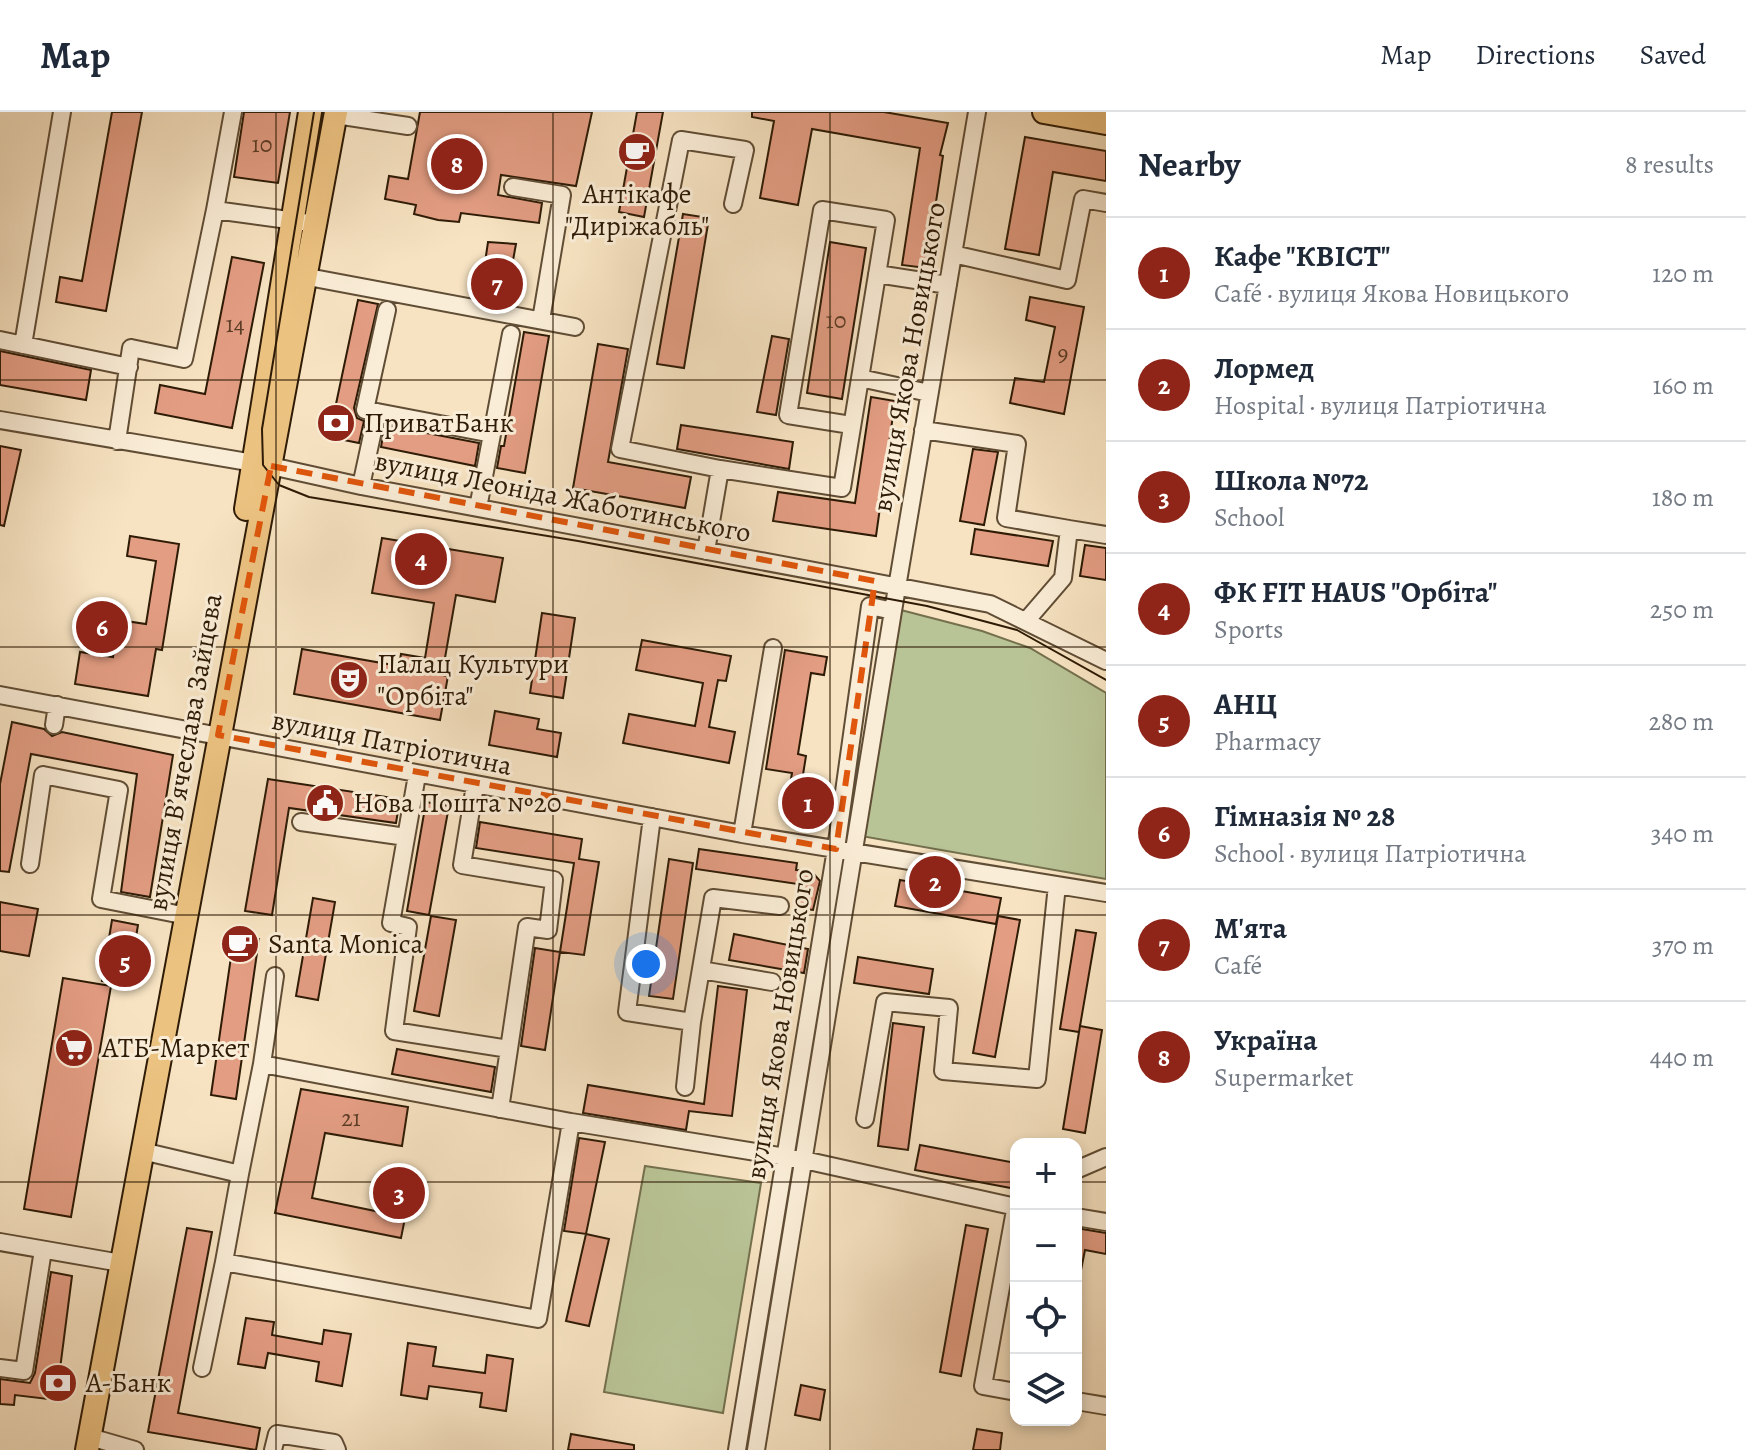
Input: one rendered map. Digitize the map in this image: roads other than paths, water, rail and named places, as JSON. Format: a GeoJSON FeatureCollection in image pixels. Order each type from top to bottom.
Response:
{"type":"FeatureCollection","features":[{"type":"Feature","properties":{"kind":"main road","name":"вулиця Вʼячеслава Зайцева"},"geometry":{"type":"LineString","coordinates":[[83,1446],[142,1151],[262,465],[292,221],[310,112]]}},
{"type":"Feature","properties":{"kind":"main road"},"geometry":{"type":"LineString","coordinates":[[1044,112],[1106,123]]}},
{"type":"Feature","properties":{"kind":"main road","name":"вулиця Вʼячеслава Зайцева"},"geometry":{"type":"LineString","coordinates":[[262,465],[308,277],[336,114]]}},
{"type":"Feature","properties":{"kind":"main road","name":"вулиця Вʼячеслава Зайцева"},"geometry":{"type":"LineString","coordinates":[[83,1446],[177,914],[214,734]]}},
{"type":"Feature","properties":{"kind":"street"},"geometry":{"type":"LineString","coordinates":[[23,345],[62,112]]}},
{"type":"Feature","properties":{"kind":"street"},"geometry":{"type":"LineString","coordinates":[[117,441],[131,348],[184,359],[233,112]]}},
{"type":"Feature","properties":{"kind":"street","name":"вулиця Якова Новицького"},"geometry":{"type":"LineString","coordinates":[[737,1450],[784,1157],[893,611],[977,112]]}},
{"type":"Feature","properties":{"kind":"street"},"geometry":{"type":"LineString","coordinates":[[336,114],[408,126]]}},
{"type":"Feature","properties":{"kind":"street"},"geometry":{"type":"LineString","coordinates":[[733,204],[745,150],[681,140],[620,449],[842,488],[886,220],[822,210],[788,415],[851,425]]}},
{"type":"Feature","properties":{"kind":"street"},"geometry":{"type":"LineString","coordinates":[[513,187],[562,195],[541,320]]}},
{"type":"Feature","properties":{"kind":"street"},"geometry":{"type":"LineString","coordinates":[[953,254],[1067,280],[1083,199],[1106,203]]}},
{"type":"Feature","properties":{"kind":"street"},"geometry":{"type":"LineString","coordinates":[[215,210],[317,225]]}},
{"type":"Feature","properties":{"kind":"street"},"geometry":{"type":"LineString","coordinates":[[877,274],[948,285]]}},
{"type":"Feature","properties":{"kind":"street"},"geometry":{"type":"LineString","coordinates":[[308,277],[575,327]]}},
{"type":"Feature","properties":{"kind":"street"},"geometry":{"type":"LineString","coordinates":[[387,310],[365,410],[492,434]]}},
{"type":"Feature","properties":{"kind":"street"},"geometry":{"type":"LineString","coordinates":[[478,508],[511,334]]}},
{"type":"Feature","properties":{"kind":"street"},"geometry":{"type":"LineString","coordinates":[[0,340],[129,367]]}},
{"type":"Feature","properties":{"kind":"street"},"geometry":{"type":"LineString","coordinates":[[860,378],[929,393]]}},
{"type":"Feature","properties":{"kind":"street"},"geometry":{"type":"LineString","coordinates":[[361,486],[377,412]]}},
{"type":"Feature","properties":{"kind":"street","name":"вулиця Леоніда Жаботинського"},"geometry":{"type":"LineString","coordinates":[[0,420],[262,465],[990,604],[1106,661]]}},
{"type":"Feature","properties":{"kind":"street"},"geometry":{"type":"LineString","coordinates":[[923,430],[1017,444],[1006,518],[1106,535]]}},
{"type":"Feature","properties":{"kind":"street"},"geometry":{"type":"LineString","coordinates":[[706,551],[720,469]]}},
{"type":"Feature","properties":{"kind":"street"},"geometry":{"type":"LineString","coordinates":[[1026,621],[1063,578],[1069,529]]}},
{"type":"Feature","properties":{"kind":"street","name":"вулиця Якова Новицького"},"geometry":{"type":"LineString","coordinates":[[756,1450],[804,1160],[875,581]]}},
{"type":"Feature","properties":{"kind":"street"},"geometry":{"type":"LineString","coordinates":[[870,606],[893,611]]}},
{"type":"Feature","properties":{"kind":"street"},"geometry":{"type":"LineString","coordinates":[[742,834],[773,648]]}},
{"type":"Feature","properties":{"kind":"street","name":"вулиця Патріотична"},"geometry":{"type":"LineString","coordinates":[[0,695],[742,834],[1106,893]]}},
{"type":"Feature","properties":{"kind":"street"},"geometry":{"type":"LineString","coordinates":[[54,725],[57,705]]}},
{"type":"Feature","properties":{"kind":"street"},"geometry":{"type":"LineString","coordinates":[[30,864],[43,775],[119,790],[101,899],[177,914]]}},
{"type":"Feature","properties":{"kind":"street"},"geometry":{"type":"LineString","coordinates":[[417,775],[391,923],[408,927],[394,1031],[509,1049]]}},
{"type":"Feature","properties":{"kind":"street"},"geometry":{"type":"LineString","coordinates":[[475,785],[462,865],[554,880],[548,930],[527,927],[500,1109]]}},
{"type":"Feature","properties":{"kind":"street"},"geometry":{"type":"LineString","coordinates":[[652,817],[627,1012],[692,1022]]}},
{"type":"Feature","properties":{"kind":"street"},"geometry":{"type":"LineString","coordinates":[[301,822],[406,837]]}},
{"type":"Feature","properties":{"kind":"street"},"geometry":{"type":"LineString","coordinates":[[865,1119],[885,1002],[949,1008],[943,1071],[1037,1079],[1057,885]]}},
{"type":"Feature","properties":{"kind":"street"},"geometry":{"type":"LineString","coordinates":[[685,1087],[692,1022],[713,898],[780,906]]}},
{"type":"Feature","properties":{"kind":"street"},"geometry":{"type":"LineString","coordinates":[[701,970],[772,982]]}},
{"type":"Feature","properties":{"kind":"street"},"geometry":{"type":"LineString","coordinates":[[202,1368],[262,1064],[275,976]]}},
{"type":"Feature","properties":{"kind":"street"},"geometry":{"type":"LineString","coordinates":[[262,1064],[571,1122],[804,1160],[1010,1205]]}},
{"type":"Feature","properties":{"kind":"street"},"geometry":{"type":"LineString","coordinates":[[224,1262],[538,1319],[571,1122]]}},
{"type":"Feature","properties":{"kind":"street"},"geometry":{"type":"LineString","coordinates":[[142,1151],[240,1174]]}},
{"type":"Feature","properties":{"kind":"street"},"geometry":{"type":"LineString","coordinates":[[1082,1167],[1106,1157]]}},
{"type":"Feature","properties":{"kind":"street"},"geometry":{"type":"LineString","coordinates":[[1010,1391],[983,1386],[1014,1210]]}},
{"type":"Feature","properties":{"kind":"street"},"geometry":{"type":"LineString","coordinates":[[1082,1218],[1106,1222]]}},
{"type":"Feature","properties":{"kind":"street"},"geometry":{"type":"LineString","coordinates":[[0,1242],[115,1262]]}},
{"type":"Feature","properties":{"kind":"street"},"geometry":{"type":"LineString","coordinates":[[0,1368],[24,1371],[43,1250]]}},
{"type":"Feature","properties":{"kind":"street"},"geometry":{"type":"LineString","coordinates":[[1082,1402],[1106,1406]]}},
{"type":"Feature","properties":{"kind":"street"},"geometry":{"type":"LineString","coordinates":[[273,1450],[277,1434],[334,1443],[337,1450]]}},
{"type":"Feature","properties":{"kind":"street"},"geometry":{"type":"LineString","coordinates":[[83,1446],[135,1450]]}},
{"type":"Feature","properties":{"kind":"tram line"},"geometry":{"type":"LineString","coordinates":[[314,112],[262,429],[263,465],[279,485],[309,497],[578,541],[927,606],[1017,630],[1106,680]]}},
{"type":"Feature","properties":{"kind":"place","name":"Антiкафе \"Дирiжабль\""},"geometry":{"type":"Point","coordinates":[637,152]}},
{"type":"Feature","properties":{"kind":"place","name":"Україна"},"geometry":{"type":"Point","coordinates":[457,164]}},
{"type":"Feature","properties":{"kind":"place","name":"М'ята"},"geometry":{"type":"Point","coordinates":[497,284]}},
{"type":"Feature","properties":{"kind":"place","name":"ПриватБанк"},"geometry":{"type":"Point","coordinates":[336,423]}},
{"type":"Feature","properties":{"kind":"place","name":"ФК FIT HAUS \"Орбіта\""},"geometry":{"type":"Point","coordinates":[421,559]}},
{"type":"Feature","properties":{"kind":"place","name":"Гімназія № 28"},"geometry":{"type":"Point","coordinates":[102,627]}},
{"type":"Feature","properties":{"kind":"place","name":"Палац Культури \"Орбіта\""},"geometry":{"type":"Point","coordinates":[349,680]}},
{"type":"Feature","properties":{"kind":"place","name":"Нова Пошта №20"},"geometry":{"type":"Point","coordinates":[325,803]}},
{"type":"Feature","properties":{"kind":"place","name":"Кафе \"КВІСТ\""},"geometry":{"type":"Point","coordinates":[808,803]}},
{"type":"Feature","properties":{"kind":"place","name":"Лормед"},"geometry":{"type":"Point","coordinates":[935,882]}},
{"type":"Feature","properties":{"kind":"place","name":"Santa Monica"},"geometry":{"type":"Point","coordinates":[240,944]}},
{"type":"Feature","properties":{"kind":"place","name":"АНЦ"},"geometry":{"type":"Point","coordinates":[125,961]}},
{"type":"Feature","properties":{"kind":"place","name":"АТБ-Маркет"},"geometry":{"type":"Point","coordinates":[74,1048]}},
{"type":"Feature","properties":{"kind":"place","name":"Школа №72"},"geometry":{"type":"Point","coordinates":[399,1193]}},
{"type":"Feature","properties":{"kind":"place","name":"А-Банк"},"geometry":{"type":"Point","coordinates":[58,1383]}}]}
